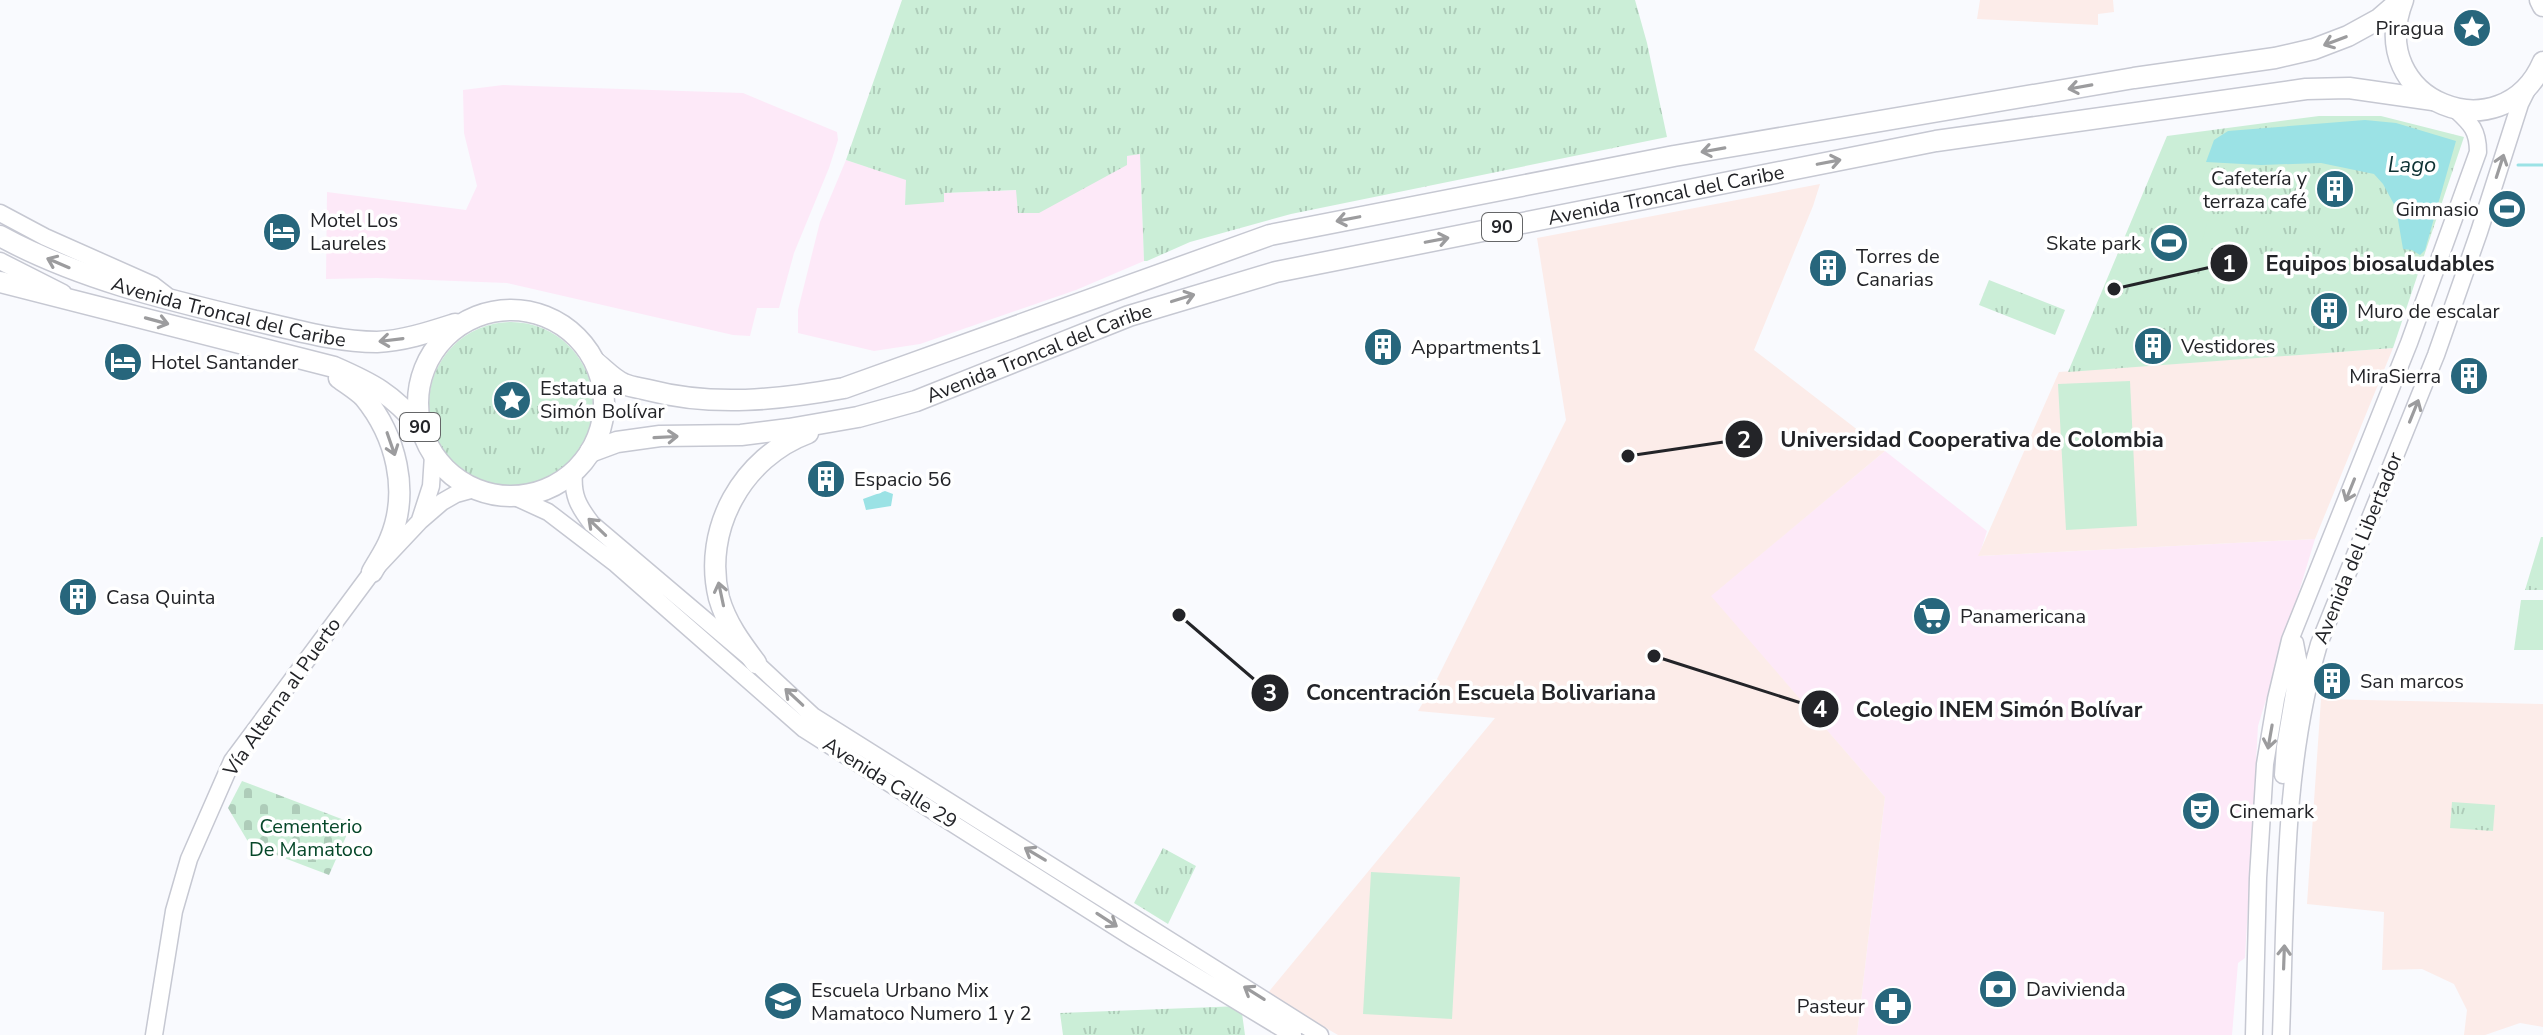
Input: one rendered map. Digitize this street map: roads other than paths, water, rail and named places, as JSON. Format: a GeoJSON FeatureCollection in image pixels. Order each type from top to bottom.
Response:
{"type":"FeatureCollection","features":[{"type":"Feature","properties":{"kind":"highway"},"geometry":{"type":"LineString","coordinates":[[2402,0],[2396,47],[2409,78],[2433,100],[2454,108],[2483,110],[2521,92],[2539,70]]}},
{"type":"Feature","properties":{"kind":"highway","name":"Avenida Troncal del Caribe"},"geometry":{"type":"LineString","coordinates":[[595,362],[622,384],[664,395],[696,399],[744,401],[786,398],[844,388],[1270,235],[1674,156],[2134,78],[2275,58],[2314,49],[2348,36],[2379,19],[2402,0]]}},
{"type":"Feature","properties":{"kind":"highway"},"geometry":{"type":"LineString","coordinates":[[2540,0],[2543,6]]}},
{"type":"Feature","properties":{"kind":"highway","name":"Avenida Troncal del Caribe"},"geometry":{"type":"LineString","coordinates":[[590,452],[617,442],[660,436],[741,435],[858,417],[916,401],[1129,316],[1276,272],[1936,141],[2306,89],[2349,88],[2433,100]]}},
{"type":"Feature","properties":{"kind":"highway","name":"Avenida Troncal del Caribe"},"geometry":{"type":"LineString","coordinates":[[0,236],[70,269],[178,303],[342,340],[379,342],[410,337],[466,321]]}},
{"type":"Feature","properties":{"kind":"highway","name":"Avenida Troncal del Caribe"},"geometry":{"type":"LineString","coordinates":[[0,282],[334,367],[371,383],[399,403],[420,427]]}},
{"type":"Feature","properties":{"kind":"highway","name":"90"},"geometry":{"type":"LineString","coordinates":[[525,311],[545,316],[563,326],[581,342],[595,362],[601,379],[604,407],[599,435],[574,472],[556,484],[535,493],[498,495],[474,489],[451,475],[433,455],[420,427],[417,396],[425,366],[442,340],[466,321],[485,313],[525,311]]}},
{"type":"Feature","properties":{"kind":"highway"},"geometry":{"type":"LineString","coordinates":[[296,358],[332,372],[362,395],[385,427],[397,463],[400,501],[391,538],[372,572]]}},
{"type":"Feature","properties":{"kind":"highway"},"geometry":{"type":"LineString","coordinates":[[756,663],[733,633],[719,598],[715,561],[721,524],[736,490],[760,461],[791,440],[858,417]]}},
{"type":"Feature","properties":{"kind":"main road","name":"Avenida del Libertador"},"geometry":{"type":"LineString","coordinates":[[2281,1035],[2294,764],[2319,644],[2436,355],[2520,104],[2539,70]]}},
{"type":"Feature","properties":{"kind":"main road","name":"Avenida del Libertador"},"geometry":{"type":"LineString","coordinates":[[2254,1035],[2265,764],[2276,699],[2290,640],[2409,343],[2478,152],[2478,137],[2454,108]]}},
{"type":"Feature","properties":{"kind":"main road"},"geometry":{"type":"LineString","coordinates":[[0,213],[45,237],[153,285],[178,303]]}},
{"type":"Feature","properties":{"kind":"main road"},"geometry":{"type":"LineString","coordinates":[[0,261],[75,300]]}},
{"type":"Feature","properties":{"kind":"main road","name":"Vía Alterna al Puerto"},"geometry":{"type":"LineString","coordinates":[[420,521],[431,486],[433,455]]}},
{"type":"Feature","properties":{"kind":"main road","name":"Avenida Calle 29"},"geometry":{"type":"LineString","coordinates":[[574,472],[576,504],[592,524],[756,663],[813,716],[1320,1035]]}},
{"type":"Feature","properties":{"kind":"main road","name":"Vía Alterna al Puerto"},"geometry":{"type":"LineString","coordinates":[[154,1035],[177,898],[189,859],[232,761],[372,572],[442,502],[474,489]]}},
{"type":"Feature","properties":{"kind":"main road","name":"Avenida Calle 29"},"geometry":{"type":"LineString","coordinates":[[513,496],[548,512],[616,564],[804,729],[1133,938],[1293,1035]]}},
{"type":"Feature","properties":{"kind":"main road"},"geometry":{"type":"LineString","coordinates":[[2290,640],[2295,643],[2299,664],[2285,747],[2282,787],[2291,815]]}},
{"type":"Feature","properties":{"kind":"water","name":"Lago"},"geometry":{"type":"Polygon","coordinates":[[[2365,120],[2396,123],[2456,141],[2425,250],[2420,255],[2403,249],[2396,208],[2374,174],[2321,163],[2261,165],[2206,162],[2214,140],[2228,131],[2365,120]]]}},
{"type":"Feature","properties":{"kind":"water"},"geometry":{"type":"Polygon","coordinates":[[[885,491],[893,494],[891,506],[866,510],[863,499],[885,491]]]}},
{"type":"Feature","properties":{"kind":"waterway"},"geometry":{"type":"LineString","coordinates":[[2518,165],[2543,165]]}},
{"type":"Feature","properties":{"kind":"place","name":"Piragua"},"geometry":{"type":"Point","coordinates":[2472,28]}},
{"type":"Feature","properties":{"kind":"place","name":"Cafetería y terraza café"},"geometry":{"type":"Point","coordinates":[2335,189]}},
{"type":"Feature","properties":{"kind":"place","name":"Gimnasio"},"geometry":{"type":"Point","coordinates":[2507,209]}},
{"type":"Feature","properties":{"kind":"place","name":"Motel Los Laureles"},"geometry":{"type":"Point","coordinates":[282,232]}},
{"type":"Feature","properties":{"kind":"place","name":"Skate park"},"geometry":{"type":"Point","coordinates":[2169,243]}},
{"type":"Feature","properties":{"kind":"place","name":"Torres de Canarias"},"geometry":{"type":"Point","coordinates":[1828,268]}},
{"type":"Feature","properties":{"kind":"place","name":"Equipos biosaludables"},"geometry":{"type":"Point","coordinates":[2114,289]}},
{"type":"Feature","properties":{"kind":"place","name":"Muro de escalar"},"geometry":{"type":"Point","coordinates":[2329,311]}},
{"type":"Feature","properties":{"kind":"place","name":"Vestidores"},"geometry":{"type":"Point","coordinates":[2153,346]}},
{"type":"Feature","properties":{"kind":"place","name":"Appartments1"},"geometry":{"type":"Point","coordinates":[1383,347]}},
{"type":"Feature","properties":{"kind":"place","name":"Hotel Santander"},"geometry":{"type":"Point","coordinates":[123,362]}},
{"type":"Feature","properties":{"kind":"place","name":"MiraSierra"},"geometry":{"type":"Point","coordinates":[2469,376]}},
{"type":"Feature","properties":{"kind":"place","name":"Estatua a Simón Bolívar"},"geometry":{"type":"Point","coordinates":[512,400]}},
{"type":"Feature","properties":{"kind":"place","name":"Universidad Cooperativa de Colombia"},"geometry":{"type":"Point","coordinates":[1628,456]}},
{"type":"Feature","properties":{"kind":"place","name":"Espacio 56"},"geometry":{"type":"Point","coordinates":[826,479]}},
{"type":"Feature","properties":{"kind":"place","name":"Casa Quinta"},"geometry":{"type":"Point","coordinates":[78,597]}},
{"type":"Feature","properties":{"kind":"place","name":"Concentración Escuela Bolivariana"},"geometry":{"type":"Point","coordinates":[1179,615]}},
{"type":"Feature","properties":{"kind":"place","name":"Panamericana"},"geometry":{"type":"Point","coordinates":[1932,616]}},
{"type":"Feature","properties":{"kind":"place","name":"Colegio INEM Simón Bolívar"},"geometry":{"type":"Point","coordinates":[1654,656]}},
{"type":"Feature","properties":{"kind":"place","name":"San marcos"},"geometry":{"type":"Point","coordinates":[2332,681]}},
{"type":"Feature","properties":{"kind":"place","name":"Cinemark"},"geometry":{"type":"Point","coordinates":[2201,811]}},
{"type":"Feature","properties":{"kind":"place","name":"Davivienda"},"geometry":{"type":"Point","coordinates":[1998,989]}},
{"type":"Feature","properties":{"kind":"place","name":"Escuela Urbano Mix Mamatoco Numero 1 y 2"},"geometry":{"type":"Point","coordinates":[783,1001]}},
{"type":"Feature","properties":{"kind":"place","name":"Pasteur"},"geometry":{"type":"Point","coordinates":[1893,1006]}},
{"type":"Feature","properties":{"kind":"park label","name":"Cementerio De Mamatoco"},"geometry":{"type":"Point","coordinates":[311,838]}}]}
